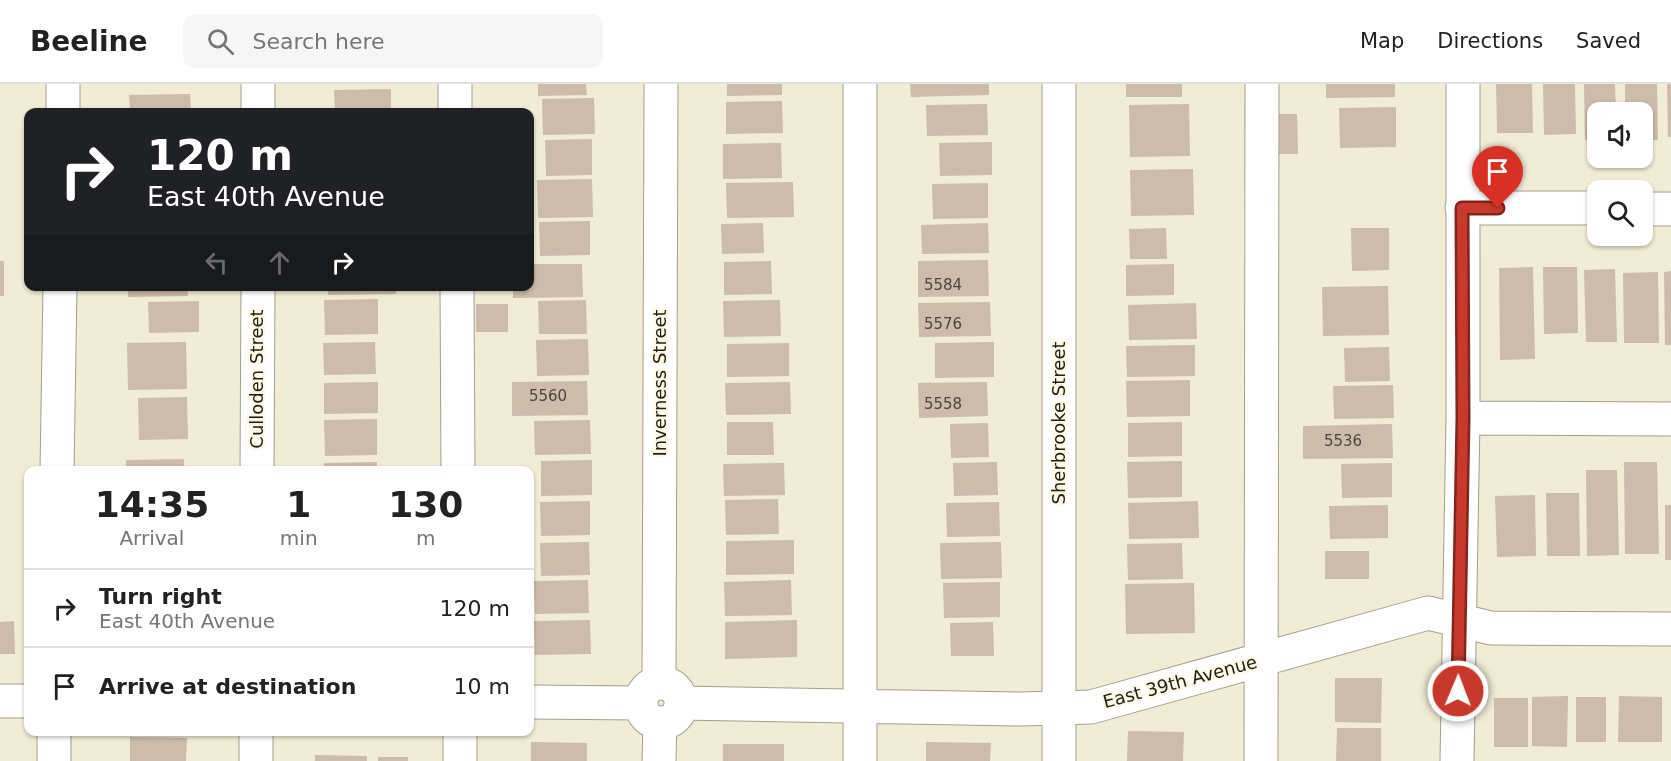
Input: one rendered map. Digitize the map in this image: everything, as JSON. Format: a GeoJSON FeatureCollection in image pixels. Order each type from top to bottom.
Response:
{"type":"FeatureCollection","features":[{"type":"Feature","properties":{"kind":"street"},"geometry":{"type":"LineString","coordinates":[[63,84],[63,108]]}},
{"type":"Feature","properties":{"kind":"street"},"geometry":{"type":"LineString","coordinates":[[258,84],[258,108]]}},
{"type":"Feature","properties":{"kind":"street"},"geometry":{"type":"LineString","coordinates":[[455,84],[455,108]]}},
{"type":"Feature","properties":{"kind":"street","name":"Inverness Street"},"geometry":{"type":"LineString","coordinates":[[659,761],[662,84]]}},
{"type":"Feature","properties":{"kind":"street"},"geometry":{"type":"LineString","coordinates":[[860,84],[860,761]]}},
{"type":"Feature","properties":{"kind":"street","name":"Sherbrooke Street"},"geometry":{"type":"LineString","coordinates":[[1059,84],[1059,761]]}},
{"type":"Feature","properties":{"kind":"street"},"geometry":{"type":"LineString","coordinates":[[1261,761],[1262,84]]}},
{"type":"Feature","properties":{"kind":"street"},"geometry":{"type":"LineString","coordinates":[[1457,761],[1463,418],[1463,84]]}},
{"type":"Feature","properties":{"kind":"street"},"geometry":{"type":"LineString","coordinates":[[1462,208],[1587,208]]}},
{"type":"Feature","properties":{"kind":"street"},"geometry":{"type":"LineString","coordinates":[[1653,209],[1671,209]]}},
{"type":"Feature","properties":{"kind":"street"},"geometry":{"type":"LineString","coordinates":[[57,466],[60,291]]}},
{"type":"Feature","properties":{"kind":"street","name":"Culloden Street"},"geometry":{"type":"LineString","coordinates":[[257,466],[258,291]]}},
{"type":"Feature","properties":{"kind":"street"},"geometry":{"type":"LineString","coordinates":[[457,291],[458,466]]}},
{"type":"Feature","properties":{"kind":"street"},"geometry":{"type":"LineString","coordinates":[[1463,418],[1671,418]]}},
{"type":"Feature","properties":{"kind":"street","name":"East 39th Avenue"},"geometry":{"type":"LineString","coordinates":[[534,702],[1059,708],[1092,706],[1428,613],[1491,628],[1671,629]]}},
{"type":"Feature","properties":{"kind":"street"},"geometry":{"type":"LineString","coordinates":[[0,701],[24,701]]}},
{"type":"Feature","properties":{"kind":"street"},"geometry":{"type":"LineString","coordinates":[[54,736],[54,761]]}},
{"type":"Feature","properties":{"kind":"street"},"geometry":{"type":"LineString","coordinates":[[256,736],[256,761]]}},
{"type":"Feature","properties":{"kind":"street"},"geometry":{"type":"LineString","coordinates":[[460,736],[460,761]]}},
{"type":"Feature","properties":{"kind":"building"},"geometry":{"type":"Polygon","coordinates":[[[538,84],[586,84],[587,95],[538,96],[538,84]]]}},
{"type":"Feature","properties":{"kind":"building"},"geometry":{"type":"Polygon","coordinates":[[[727,84],[782,84],[782,95],[727,96],[727,84]]]}},
{"type":"Feature","properties":{"kind":"building"},"geometry":{"type":"Polygon","coordinates":[[[910,84],[989,84],[989,95],[911,97],[910,84]]]}},
{"type":"Feature","properties":{"kind":"building"},"geometry":{"type":"Polygon","coordinates":[[[1126,84],[1182,84],[1182,97],[1126,97],[1126,84]]]}},
{"type":"Feature","properties":{"kind":"building"},"geometry":{"type":"Polygon","coordinates":[[[1326,84],[1395,84],[1395,97],[1326,98],[1326,84]]]}},
{"type":"Feature","properties":{"kind":"building"},"geometry":{"type":"Polygon","coordinates":[[[1496,84],[1532,84],[1533,133],[1497,133],[1496,84]]]}},
{"type":"Feature","properties":{"kind":"building"},"geometry":{"type":"Polygon","coordinates":[[[1543,84],[1575,84],[1576,134],[1544,135],[1543,84]]]}},
{"type":"Feature","properties":{"kind":"building"},"geometry":{"type":"Polygon","coordinates":[[[1584,84],[1615,84],[1616,102],[1587,102],[1587,140],[1585,140],[1584,84]]]}},
{"type":"Feature","properties":{"kind":"building"},"geometry":{"type":"Polygon","coordinates":[[[1625,84],[1657,84],[1658,140],[1653,140],[1653,102],[1625,102],[1625,84]]]}},
{"type":"Feature","properties":{"kind":"building"},"geometry":{"type":"Polygon","coordinates":[[[1667,84],[1671,84],[1671,137],[1668,137],[1667,84]]]}},
{"type":"Feature","properties":{"kind":"building"},"geometry":{"type":"Polygon","coordinates":[[[391,89],[391,108],[335,108],[334,90],[391,89]]]}},
{"type":"Feature","properties":{"kind":"building"},"geometry":{"type":"Polygon","coordinates":[[[190,94],[191,108],[130,108],[129,95],[190,94]]]}},
{"type":"Feature","properties":{"kind":"building"},"geometry":{"type":"Polygon","coordinates":[[[594,98],[595,134],[543,135],[542,99],[594,98]]]}},
{"type":"Feature","properties":{"kind":"building"},"geometry":{"type":"Polygon","coordinates":[[[782,101],[783,133],[726,134],[726,102],[782,101]]]}},
{"type":"Feature","properties":{"kind":"building"},"geometry":{"type":"Polygon","coordinates":[[[987,104],[988,135],[927,136],[926,105],[987,104]]]}},
{"type":"Feature","properties":{"kind":"building"},"geometry":{"type":"Polygon","coordinates":[[[1189,104],[1190,156],[1130,157],[1129,105],[1189,104]]]}},
{"type":"Feature","properties":{"kind":"building"},"geometry":{"type":"Polygon","coordinates":[[[1396,107],[1396,147],[1340,148],[1339,108],[1396,107]]]}},
{"type":"Feature","properties":{"kind":"building"},"geometry":{"type":"Polygon","coordinates":[[[1271,114],[1297,114],[1298,154],[1272,154],[1271,114]]]}},
{"type":"Feature","properties":{"kind":"building"},"geometry":{"type":"Polygon","coordinates":[[[592,139],[592,175],[546,176],[545,140],[592,139]]]}},
{"type":"Feature","properties":{"kind":"building"},"geometry":{"type":"Polygon","coordinates":[[[992,142],[992,175],[940,176],[939,143],[992,142]]]}},
{"type":"Feature","properties":{"kind":"building"},"geometry":{"type":"Polygon","coordinates":[[[781,143],[782,178],[723,179],[723,144],[781,143]]]}},
{"type":"Feature","properties":{"kind":"building"},"geometry":{"type":"Polygon","coordinates":[[[1193,169],[1194,215],[1131,216],[1130,170],[1193,169]]]}},
{"type":"Feature","properties":{"kind":"building"},"geometry":{"type":"Polygon","coordinates":[[[592,179],[593,217],[538,218],[537,180],[592,179]]]}},
{"type":"Feature","properties":{"kind":"building"},"geometry":{"type":"Polygon","coordinates":[[[793,182],[794,217],[727,218],[726,183],[793,182]]]}},
{"type":"Feature","properties":{"kind":"building"},"geometry":{"type":"Polygon","coordinates":[[[988,183],[988,218],[933,219],[932,184],[988,183]]]}},
{"type":"Feature","properties":{"kind":"building"},"geometry":{"type":"Polygon","coordinates":[[[590,221],[590,255],[540,256],[539,222],[590,221]]]}},
{"type":"Feature","properties":{"kind":"building"},"geometry":{"type":"Polygon","coordinates":[[[763,223],[764,253],[722,254],[721,224],[763,223]]]}},
{"type":"Feature","properties":{"kind":"building"},"geometry":{"type":"Polygon","coordinates":[[[988,223],[989,253],[922,254],[921,225],[988,223]]]}},
{"type":"Feature","properties":{"kind":"building"},"geometry":{"type":"Polygon","coordinates":[[[1166,228],[1167,259],[1130,259],[1129,229],[1166,228]]]}},
{"type":"Feature","properties":{"kind":"building"},"geometry":{"type":"Polygon","coordinates":[[[1351,228],[1389,228],[1389,270],[1352,271],[1351,228]]]}},
{"type":"Feature","properties":{"kind":"building"},"geometry":{"type":"Polygon","coordinates":[[[988,260],[989,296],[918,297],[918,261],[988,260]]]}},
{"type":"Feature","properties":{"kind":"building"},"geometry":{"type":"Polygon","coordinates":[[[0,261],[4,261],[4,296],[0,296],[0,261]]]}},
{"type":"Feature","properties":{"kind":"building"},"geometry":{"type":"Polygon","coordinates":[[[771,261],[772,294],[724,295],[724,262],[771,261]]]}},
{"type":"Feature","properties":{"kind":"building"},"geometry":{"type":"Polygon","coordinates":[[[534,264],[582,264],[583,297],[513,298],[513,291],[534,291],[534,264]]]}},
{"type":"Feature","properties":{"kind":"building"},"geometry":{"type":"Polygon","coordinates":[[[1174,264],[1174,295],[1126,296],[1126,265],[1174,264]]]}},
{"type":"Feature","properties":{"kind":"building"},"geometry":{"type":"Polygon","coordinates":[[[1533,267],[1535,359],[1500,360],[1499,268],[1533,267]]]}},
{"type":"Feature","properties":{"kind":"building"},"geometry":{"type":"Polygon","coordinates":[[[1543,267],[1577,267],[1578,333],[1544,334],[1543,267]]]}},
{"type":"Feature","properties":{"kind":"building"},"geometry":{"type":"Polygon","coordinates":[[[1615,269],[1617,342],[1586,342],[1584,270],[1615,269]]]}},
{"type":"Feature","properties":{"kind":"building"},"geometry":{"type":"Polygon","coordinates":[[[1671,271],[1671,345],[1665,345],[1664,272],[1671,271]]]}},
{"type":"Feature","properties":{"kind":"building"},"geometry":{"type":"Polygon","coordinates":[[[1658,272],[1659,343],[1624,343],[1623,273],[1658,272]]]}},
{"type":"Feature","properties":{"kind":"building"},"geometry":{"type":"Polygon","coordinates":[[[1388,286],[1389,335],[1323,336],[1322,287],[1388,286]]]}},
{"type":"Feature","properties":{"kind":"building"},"geometry":{"type":"Polygon","coordinates":[[[128,291],[188,291],[188,296],[128,297],[128,291]]]}},
{"type":"Feature","properties":{"kind":"building"},"geometry":{"type":"Polygon","coordinates":[[[328,291],[396,291],[396,294],[328,295],[328,291]]]}},
{"type":"Feature","properties":{"kind":"building"},"geometry":{"type":"Polygon","coordinates":[[[378,299],[378,334],[325,335],[324,300],[378,299]]]}},
{"type":"Feature","properties":{"kind":"building"},"geometry":{"type":"Polygon","coordinates":[[[586,300],[587,334],[539,334],[538,301],[586,300]]]}},
{"type":"Feature","properties":{"kind":"building"},"geometry":{"type":"Polygon","coordinates":[[[780,300],[781,336],[724,337],[723,301],[780,300]]]}},
{"type":"Feature","properties":{"kind":"building"},"geometry":{"type":"Polygon","coordinates":[[[199,301],[199,332],[149,333],[148,302],[199,301]]]}},
{"type":"Feature","properties":{"kind":"building"},"geometry":{"type":"Polygon","coordinates":[[[990,302],[991,336],[919,337],[918,303],[990,302]]]}},
{"type":"Feature","properties":{"kind":"building"},"geometry":{"type":"Polygon","coordinates":[[[1196,303],[1197,339],[1129,340],[1128,305],[1196,303]]]}},
{"type":"Feature","properties":{"kind":"building"},"geometry":{"type":"Polygon","coordinates":[[[476,304],[508,304],[508,332],[476,332],[476,304]]]}},
{"type":"Feature","properties":{"kind":"building"},"geometry":{"type":"Polygon","coordinates":[[[588,339],[589,375],[537,376],[536,340],[588,339]]]}},
{"type":"Feature","properties":{"kind":"building"},"geometry":{"type":"Polygon","coordinates":[[[186,342],[187,389],[128,390],[127,343],[186,342]]]}},
{"type":"Feature","properties":{"kind":"building"},"geometry":{"type":"Polygon","coordinates":[[[375,342],[376,374],[324,375],[323,343],[375,342]]]}},
{"type":"Feature","properties":{"kind":"building"},"geometry":{"type":"Polygon","coordinates":[[[994,342],[994,377],[935,378],[935,343],[994,342]]]}},
{"type":"Feature","properties":{"kind":"building"},"geometry":{"type":"Polygon","coordinates":[[[789,343],[789,376],[727,377],[727,344],[789,343]]]}},
{"type":"Feature","properties":{"kind":"building"},"geometry":{"type":"Polygon","coordinates":[[[1195,345],[1195,376],[1127,377],[1126,346],[1195,345]]]}},
{"type":"Feature","properties":{"kind":"building"},"geometry":{"type":"Polygon","coordinates":[[[1389,347],[1390,381],[1345,382],[1344,348],[1389,347]]]}},
{"type":"Feature","properties":{"kind":"building"},"geometry":{"type":"Polygon","coordinates":[[[1190,380],[1190,416],[1127,417],[1126,381],[1190,380]]]}},
{"type":"Feature","properties":{"kind":"building"},"geometry":{"type":"Polygon","coordinates":[[[587,381],[588,415],[512,416],[512,382],[587,381]]]}},
{"type":"Feature","properties":{"kind":"building"},"geometry":{"type":"Polygon","coordinates":[[[378,382],[378,413],[324,414],[324,383],[378,382]]]}},
{"type":"Feature","properties":{"kind":"building"},"geometry":{"type":"Polygon","coordinates":[[[790,382],[791,414],[726,415],[725,383],[790,382]]]}},
{"type":"Feature","properties":{"kind":"building"},"geometry":{"type":"Polygon","coordinates":[[[987,382],[988,416],[919,418],[918,383],[987,382]]]}},
{"type":"Feature","properties":{"kind":"building"},"geometry":{"type":"Polygon","coordinates":[[[1393,385],[1394,418],[1334,419],[1333,386],[1393,385]]]}},
{"type":"Feature","properties":{"kind":"building"},"geometry":{"type":"Polygon","coordinates":[[[187,397],[188,439],[139,440],[138,398],[187,397]]]}},
{"type":"Feature","properties":{"kind":"building"},"geometry":{"type":"Polygon","coordinates":[[[377,419],[377,455],[325,456],[324,420],[377,419]]]}},
{"type":"Feature","properties":{"kind":"building"},"geometry":{"type":"Polygon","coordinates":[[[590,420],[591,454],[535,455],[534,421],[590,420]]]}},
{"type":"Feature","properties":{"kind":"building"},"geometry":{"type":"Polygon","coordinates":[[[727,422],[773,422],[774,455],[727,455],[727,422]]]}},
{"type":"Feature","properties":{"kind":"building"},"geometry":{"type":"Polygon","coordinates":[[[1182,422],[1182,456],[1128,457],[1128,423],[1182,422]]]}},
{"type":"Feature","properties":{"kind":"building"},"geometry":{"type":"Polygon","coordinates":[[[988,423],[989,457],[951,458],[950,424],[988,423]]]}},
{"type":"Feature","properties":{"kind":"building"},"geometry":{"type":"Polygon","coordinates":[[[1392,424],[1393,458],[1303,459],[1303,426],[1392,424]]]}},
{"type":"Feature","properties":{"kind":"building"},"geometry":{"type":"Polygon","coordinates":[[[184,459],[184,466],[126,466],[126,460],[184,459]]]}},
{"type":"Feature","properties":{"kind":"building"},"geometry":{"type":"Polygon","coordinates":[[[592,460],[592,495],[541,496],[541,461],[592,460]]]}},
{"type":"Feature","properties":{"kind":"building"},"geometry":{"type":"Polygon","coordinates":[[[1182,461],[1182,497],[1128,498],[1127,462],[1182,461]]]}},
{"type":"Feature","properties":{"kind":"building"},"geometry":{"type":"Polygon","coordinates":[[[377,462],[377,466],[324,466],[324,463],[377,462]]]}},
{"type":"Feature","properties":{"kind":"building"},"geometry":{"type":"Polygon","coordinates":[[[997,462],[998,495],[954,496],[953,463],[997,462]]]}},
{"type":"Feature","properties":{"kind":"building"},"geometry":{"type":"Polygon","coordinates":[[[1624,462],[1657,462],[1659,554],[1625,554],[1624,462]]]}},
{"type":"Feature","properties":{"kind":"building"},"geometry":{"type":"Polygon","coordinates":[[[784,463],[785,495],[724,496],[723,464],[784,463]]]}},
{"type":"Feature","properties":{"kind":"building"},"geometry":{"type":"Polygon","coordinates":[[[1392,463],[1392,497],[1342,498],[1341,464],[1392,463]]]}},
{"type":"Feature","properties":{"kind":"building"},"geometry":{"type":"Polygon","coordinates":[[[1586,470],[1617,470],[1619,555],[1587,556],[1586,470]]]}},
{"type":"Feature","properties":{"kind":"building"},"geometry":{"type":"Polygon","coordinates":[[[1546,493],[1579,493],[1580,556],[1547,556],[1546,493]]]}},
{"type":"Feature","properties":{"kind":"building"},"geometry":{"type":"Polygon","coordinates":[[[1535,495],[1536,556],[1497,557],[1495,496],[1535,495]]]}},
{"type":"Feature","properties":{"kind":"building"},"geometry":{"type":"Polygon","coordinates":[[[778,499],[779,534],[726,535],[725,500],[778,499]]]}},
{"type":"Feature","properties":{"kind":"building"},"geometry":{"type":"Polygon","coordinates":[[[590,501],[590,535],[541,536],[540,502],[590,501]]]}},
{"type":"Feature","properties":{"kind":"building"},"geometry":{"type":"Polygon","coordinates":[[[1198,501],[1199,538],[1129,539],[1128,503],[1198,501]]]}},
{"type":"Feature","properties":{"kind":"building"},"geometry":{"type":"Polygon","coordinates":[[[999,502],[1000,536],[947,537],[946,503],[999,502]]]}},
{"type":"Feature","properties":{"kind":"building"},"geometry":{"type":"Polygon","coordinates":[[[1388,505],[1388,538],[1330,539],[1329,506],[1388,505]]]}},
{"type":"Feature","properties":{"kind":"building"},"geometry":{"type":"Polygon","coordinates":[[[1665,505],[1671,505],[1671,560],[1665,560],[1665,505]]]}},
{"type":"Feature","properties":{"kind":"building"},"geometry":{"type":"Polygon","coordinates":[[[794,540],[794,574],[726,575],[726,541],[794,540]]]}},
{"type":"Feature","properties":{"kind":"building"},"geometry":{"type":"Polygon","coordinates":[[[589,542],[590,575],[541,576],[540,543],[589,542]]]}},
{"type":"Feature","properties":{"kind":"building"},"geometry":{"type":"Polygon","coordinates":[[[1001,542],[1002,578],[941,579],[940,543],[1001,542]]]}},
{"type":"Feature","properties":{"kind":"building"},"geometry":{"type":"Polygon","coordinates":[[[1182,543],[1183,579],[1128,580],[1127,544],[1182,543]]]}},
{"type":"Feature","properties":{"kind":"building"},"geometry":{"type":"Polygon","coordinates":[[[1325,551],[1369,551],[1369,579],[1325,579],[1325,551]]]}},
{"type":"Feature","properties":{"kind":"building"},"geometry":{"type":"Polygon","coordinates":[[[588,580],[589,613],[535,614],[534,581],[588,580]]]}},
{"type":"Feature","properties":{"kind":"building"},"geometry":{"type":"Polygon","coordinates":[[[791,580],[792,615],[725,616],[724,582],[791,580]]]}},
{"type":"Feature","properties":{"kind":"building"},"geometry":{"type":"Polygon","coordinates":[[[1000,582],[1000,617],[944,618],[943,583],[1000,582]]]}},
{"type":"Feature","properties":{"kind":"building"},"geometry":{"type":"Polygon","coordinates":[[[1194,583],[1195,633],[1126,634],[1125,584],[1194,583]]]}},
{"type":"Feature","properties":{"kind":"building"},"geometry":{"type":"Polygon","coordinates":[[[590,620],[591,654],[535,655],[534,621],[590,620]]]}},
{"type":"Feature","properties":{"kind":"building"},"geometry":{"type":"Polygon","coordinates":[[[797,620],[797,657],[725,659],[725,622],[797,620]]]}},
{"type":"Feature","properties":{"kind":"building"},"geometry":{"type":"Polygon","coordinates":[[[14,621],[15,654],[0,654],[0,622],[14,621]]]}},
{"type":"Feature","properties":{"kind":"building"},"geometry":{"type":"Polygon","coordinates":[[[993,622],[994,656],[951,656],[950,623],[993,622]]]}},
{"type":"Feature","properties":{"kind":"building"},"geometry":{"type":"Polygon","coordinates":[[[1335,678],[1382,678],[1381,723],[1335,722],[1335,678]]]}},
{"type":"Feature","properties":{"kind":"building"},"geometry":{"type":"Polygon","coordinates":[[[1568,696],[1567,747],[1532,746],[1532,697],[1568,696]]]}},
{"type":"Feature","properties":{"kind":"building"},"geometry":{"type":"Polygon","coordinates":[[[1619,696],[1662,697],[1662,742],[1618,742],[1619,696]]]}},
{"type":"Feature","properties":{"kind":"building"},"geometry":{"type":"Polygon","coordinates":[[[1576,697],[1606,697],[1606,742],[1576,742],[1576,697]]]}},
{"type":"Feature","properties":{"kind":"building"},"geometry":{"type":"Polygon","coordinates":[[[1494,698],[1528,698],[1528,747],[1494,747],[1494,698]]]}},
{"type":"Feature","properties":{"kind":"building"},"geometry":{"type":"Polygon","coordinates":[[[1337,728],[1381,728],[1381,761],[1336,761],[1337,728]]]}},
{"type":"Feature","properties":{"kind":"building"},"geometry":{"type":"Polygon","coordinates":[[[1128,731],[1184,732],[1183,761],[1127,761],[1128,731]]]}},
{"type":"Feature","properties":{"kind":"building"},"geometry":{"type":"Polygon","coordinates":[[[130,737],[187,738],[186,761],[130,761],[130,737]]]}},
{"type":"Feature","properties":{"kind":"building"},"geometry":{"type":"Polygon","coordinates":[[[531,742],[587,743],[587,761],[531,761],[531,742]]]}},
{"type":"Feature","properties":{"kind":"building"},"geometry":{"type":"Polygon","coordinates":[[[926,742],[991,743],[990,761],[926,761],[926,742]]]}},
{"type":"Feature","properties":{"kind":"building"},"geometry":{"type":"Polygon","coordinates":[[[723,744],[784,744],[784,761],[723,761],[723,744]]]}},
{"type":"Feature","properties":{"kind":"building"},"geometry":{"type":"Polygon","coordinates":[[[315,755],[367,756],[367,761],[315,761],[315,755]]]}},
{"type":"Feature","properties":{"kind":"building"},"geometry":{"type":"Polygon","coordinates":[[[378,757],[408,757],[408,761],[378,761],[378,757]]]}},
{"type":"Feature","properties":{"kind":"route"},"geometry":{"type":"LineString","coordinates":[[1458,691],[1463,418],[1462,208],[1498,208]]}}]}
